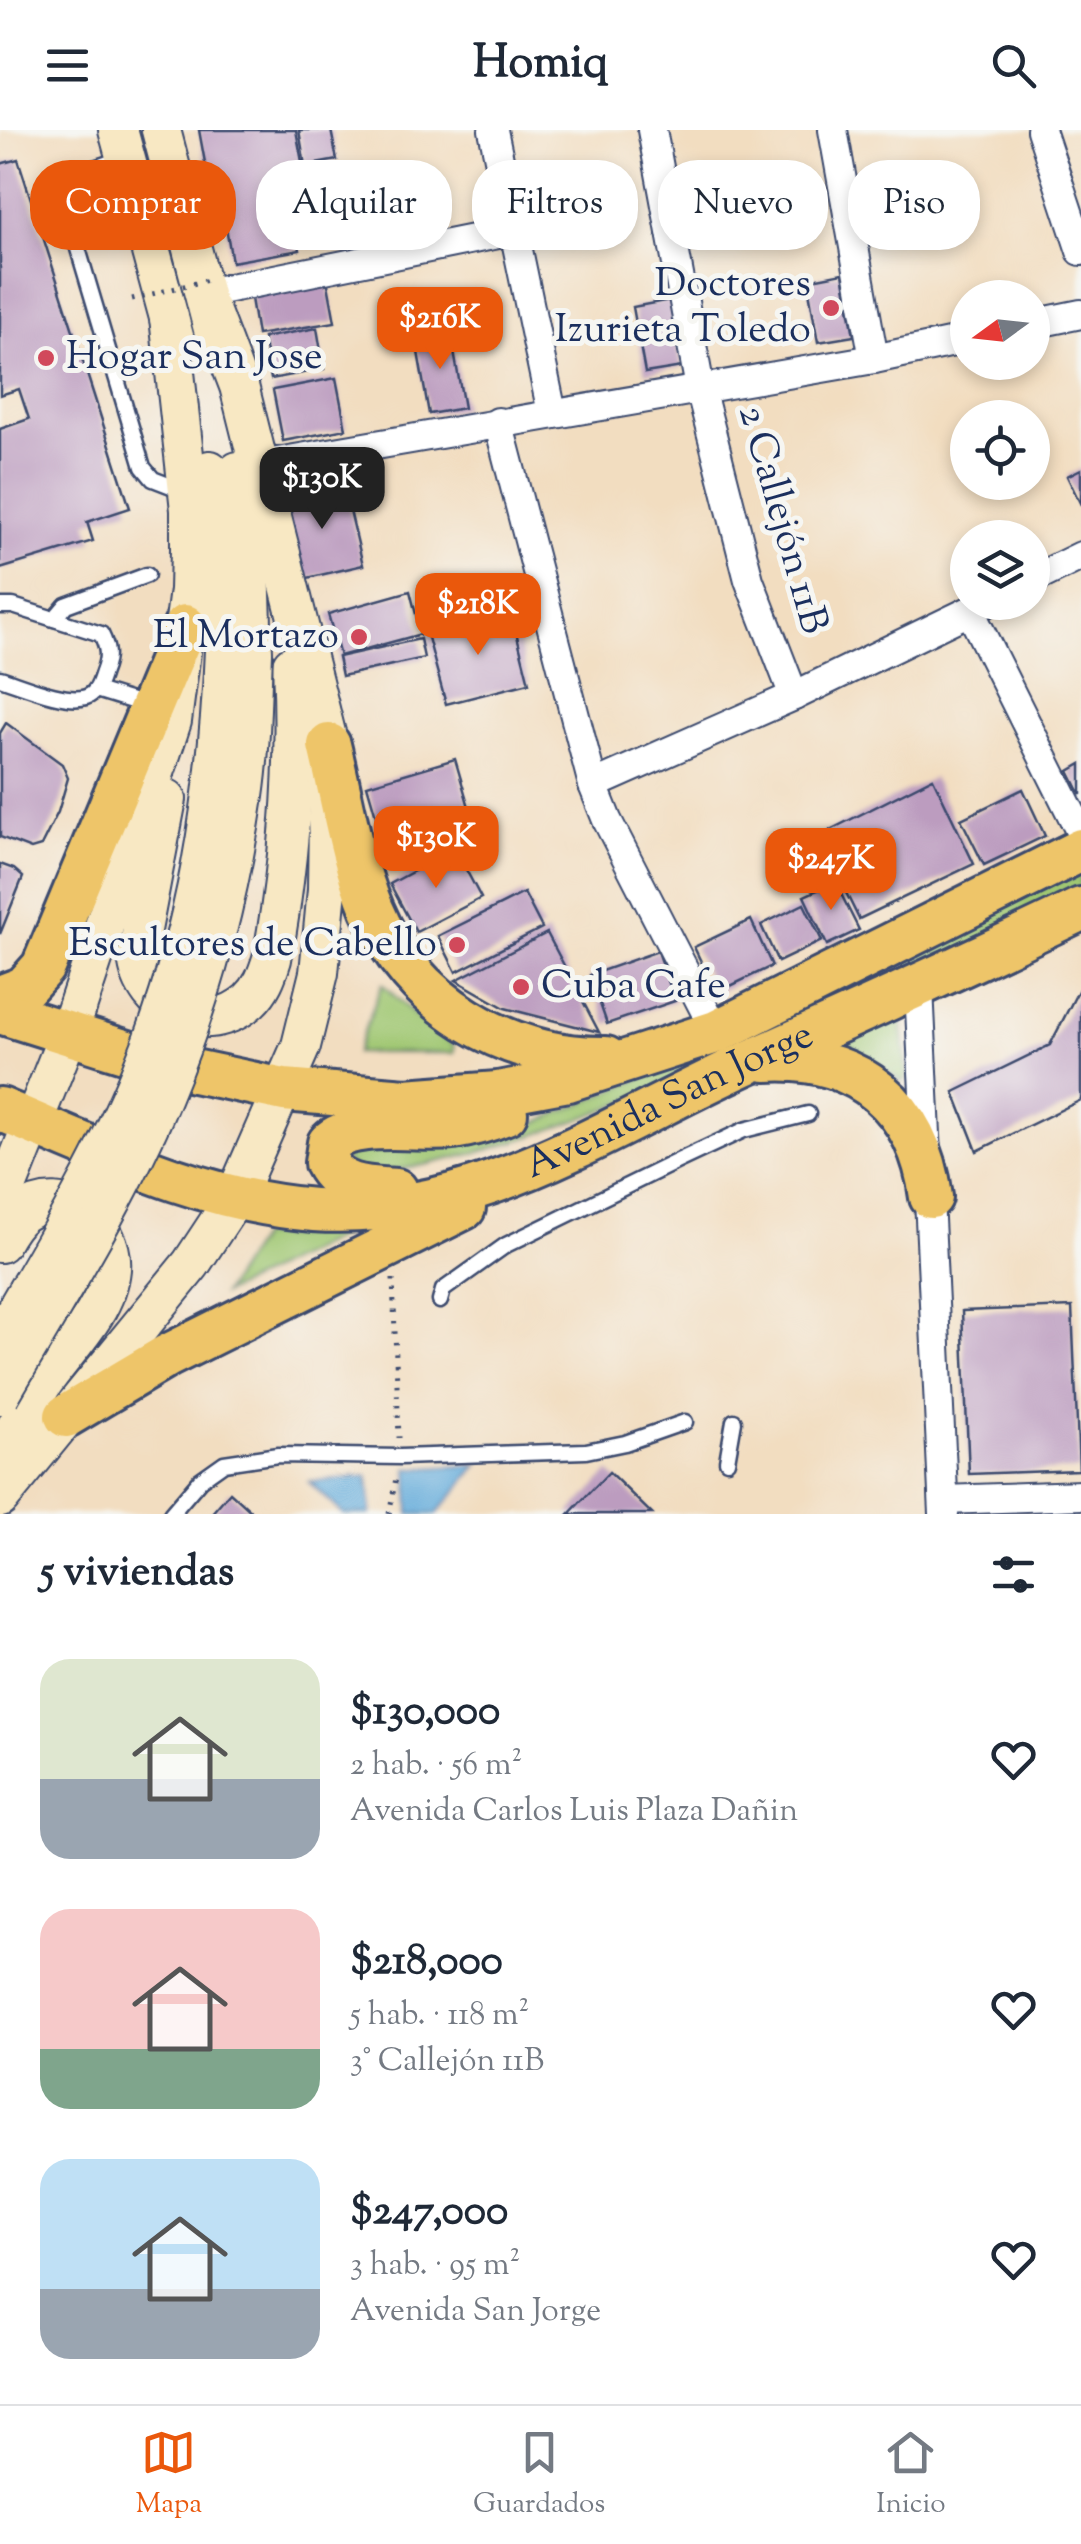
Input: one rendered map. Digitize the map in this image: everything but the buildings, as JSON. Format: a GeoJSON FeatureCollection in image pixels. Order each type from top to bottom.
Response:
{"type":"FeatureCollection","features":[{"type":"Feature","properties":{"kind":"main road"},"geometry":{"type":"LineString","coordinates":[[161,130],[239,386],[362,879],[380,928],[408,970],[451,1010],[511,1043],[558,1056],[614,1058],[703,1037]]}},
{"type":"Feature","properties":{"kind":"main road"},"geometry":{"type":"LineString","coordinates":[[0,1336],[66,1224],[111,1137],[163,1010],[204,862],[221,726],[239,651],[222,582],[207,450],[121,144]]}},
{"type":"Feature","properties":{"kind":"main road"},"geometry":{"type":"LineString","coordinates":[[0,1395],[126,1170],[161,1099],[188,1031],[231,872],[244,794],[239,651],[244,503],[208,294]]}},
{"type":"Feature","properties":{"kind":"main road"},"geometry":{"type":"LineString","coordinates":[[0,1205],[16,1116],[68,1034],[185,626],[190,550],[188,492],[168,317]]}},
{"type":"Feature","properties":{"kind":"main road"},"geometry":{"type":"LineString","coordinates":[[162,714],[164,820],[139,940],[138,968],[147,991],[158,1002],[178,1013],[209,1018],[240,1008],[260,988],[272,960],[278,925],[290,842],[294,768],[294,702],[285,574]]}},
{"type":"Feature","properties":{"kind":"main road"},"geometry":{"type":"LineString","coordinates":[[0,997],[24,988],[43,966],[162,714]]}},
{"type":"Feature","properties":{"kind":"main road"},"geometry":{"type":"LineString","coordinates":[[0,1498],[191,1264],[234,1199],[284,1090],[301,1046],[319,973],[327,889],[329,745]]}},
{"type":"Feature","properties":{"kind":"main road","name":"Avenida San Jorge"},"geometry":{"type":"LineString","coordinates":[[0,1012],[175,1067],[284,1090],[356,1098],[453,1098],[568,1080],[703,1037],[1081,850]]}},
{"type":"Feature","properties":{"kind":"main road","name":"Avenida San Jorge"},"geometry":{"type":"LineString","coordinates":[[16,1116],[132,1166],[234,1199],[346,1210],[402,1206],[457,1196],[567,1153],[742,1066],[920,987],[1081,909]]}},
{"type":"Feature","properties":{"kind":"main road"},"geometry":{"type":"LineString","coordinates":[[742,1066],[768,1060],[820,1062],[868,1084],[889,1101],[912,1133],[927,1170],[930,1196]]}},
{"type":"Feature","properties":{"kind":"main road"},"geometry":{"type":"LineString","coordinates":[[457,1196],[344,1182],[329,1170],[327,1148],[333,1138],[346,1132],[479,1123],[568,1080]]}},
{"type":"Feature","properties":{"kind":"main road"},"geometry":{"type":"LineString","coordinates":[[66,1416],[167,1356],[392,1246],[567,1153]]}},
{"type":"Feature","properties":{"kind":"main road"},"geometry":{"type":"LineString","coordinates":[[0,1243],[19,1215],[31,1208],[74,1208],[100,1225],[108,1238],[111,1269],[96,1311],[41,1386],[0,1452]]}},
{"type":"Feature","properties":{"kind":"street"},"geometry":{"type":"LineString","coordinates":[[494,130],[500,160]]}},
{"type":"Feature","properties":{"kind":"street","name":"2 Callejón 11B"},"geometry":{"type":"LineString","coordinates":[[652,130],[700,388],[749,580],[794,696]]}},
{"type":"Feature","properties":{"kind":"street"},"geometry":{"type":"LineString","coordinates":[[833,130],[874,359]]}},
{"type":"Feature","properties":{"kind":"street"},"geometry":{"type":"LineString","coordinates":[[1041,130],[1081,251]]}},
{"type":"Feature","properties":{"kind":"street"},"geometry":{"type":"LineString","coordinates":[[208,294],[472,239]]}},
{"type":"Feature","properties":{"kind":"street"},"geometry":{"type":"LineString","coordinates":[[517,250],[552,413]]}},
{"type":"Feature","properties":{"kind":"street"},"geometry":{"type":"LineString","coordinates":[[1050,320],[1081,314]]}},
{"type":"Feature","properties":{"kind":"street"},"geometry":{"type":"LineString","coordinates":[[260,465],[874,359],[950,342]]}},
{"type":"Feature","properties":{"kind":"street"},"geometry":{"type":"LineString","coordinates":[[498,422],[593,785],[703,1037]]}},
{"type":"Feature","properties":{"kind":"street"},"geometry":{"type":"LineString","coordinates":[[1050,571],[1081,556]]}},
{"type":"Feature","properties":{"kind":"street"},"geometry":{"type":"LineString","coordinates":[[593,785],[794,696],[952,620]]}},
{"type":"Feature","properties":{"kind":"street"},"geometry":{"type":"LineString","coordinates":[[985,620],[1081,832]]}},
{"type":"Feature","properties":{"kind":"street"},"geometry":{"type":"LineString","coordinates":[[920,987],[944,1507],[1081,1496]]}},
{"type":"Feature","properties":{"kind":"lane"},"geometry":{"type":"LineString","coordinates":[[121,144],[70,176],[61,184],[62,195],[144,467],[166,487],[188,492]]}},
{"type":"Feature","properties":{"kind":"lane"},"geometry":{"type":"LineString","coordinates":[[54,619],[66,604],[147,575]]}},
{"type":"Feature","properties":{"kind":"lane"},"geometry":{"type":"LineString","coordinates":[[0,606],[13,606],[100,634],[107,646],[108,659],[96,690],[86,698],[66,698],[0,678]]}},
{"type":"Feature","properties":{"kind":"lane"},"geometry":{"type":"LineString","coordinates":[[96,690],[162,714]]}},
{"type":"Feature","properties":{"kind":"lane"},"geometry":{"type":"LineString","coordinates":[[440,1301],[443,1290],[506,1245],[744,1130],[808,1114]]}},
{"type":"Feature","properties":{"kind":"lane"},"geometry":{"type":"LineString","coordinates":[[170,1514],[200,1480],[224,1463],[278,1455],[586,1450],[625,1444],[685,1422]]}},
{"type":"Feature","properties":{"kind":"lane"},"geometry":{"type":"LineString","coordinates":[[727,1461],[734,1422]]}},
{"type":"Feature","properties":{"kind":"path"},"geometry":{"type":"LineString","coordinates":[[132,299],[208,294]]}},
{"type":"Feature","properties":{"kind":"path"},"geometry":{"type":"LineString","coordinates":[[390,1514],[400,1456],[392,1246]]}},
{"type":"Feature","properties":{"kind":"green space"},"geometry":{"type":"Polygon","coordinates":[[[1081,868],[1081,909],[919,987],[907,966],[710,1064],[574,1121],[434,1163],[362,1175],[332,1149],[497,1133],[533,1124],[700,1053],[1081,868]]]}},
{"type":"Feature","properties":{"kind":"green space"},"geometry":{"type":"Polygon","coordinates":[[[382,984],[454,1045],[454,1053],[356,1053],[382,984]]]}},
{"type":"Feature","properties":{"kind":"green space"},"geometry":{"type":"Polygon","coordinates":[[[901,1015],[907,1077],[903,1082],[849,1050],[845,1039],[901,1015]]]}},
{"type":"Feature","properties":{"kind":"green space"},"geometry":{"type":"Polygon","coordinates":[[[346,1234],[223,1294],[260,1236],[346,1234]]]}},
{"type":"Feature","properties":{"kind":"water"},"geometry":{"type":"Polygon","coordinates":[[[478,1465],[437,1514],[410,1514],[408,1469],[478,1465]]]}},
{"type":"Feature","properties":{"kind":"water"},"geometry":{"type":"Polygon","coordinates":[[[368,1476],[371,1514],[343,1514],[309,1482],[368,1476]]]}},
{"type":"Feature","properties":{"kind":"place","name":"Doctores Izurieta Toledo"},"geometry":{"type":"Point","coordinates":[831,308]}},
{"type":"Feature","properties":{"kind":"place","name":"Hogar San Jose"},"geometry":{"type":"Point","coordinates":[46,358]}},
{"type":"Feature","properties":{"kind":"place","name":"El Mortazo"},"geometry":{"type":"Point","coordinates":[359,637]}},
{"type":"Feature","properties":{"kind":"place","name":"Escultores de Cabello"},"geometry":{"type":"Point","coordinates":[457,945]}},
{"type":"Feature","properties":{"kind":"place","name":"Cuba Cafe"},"geometry":{"type":"Point","coordinates":[521,987]}}]}
